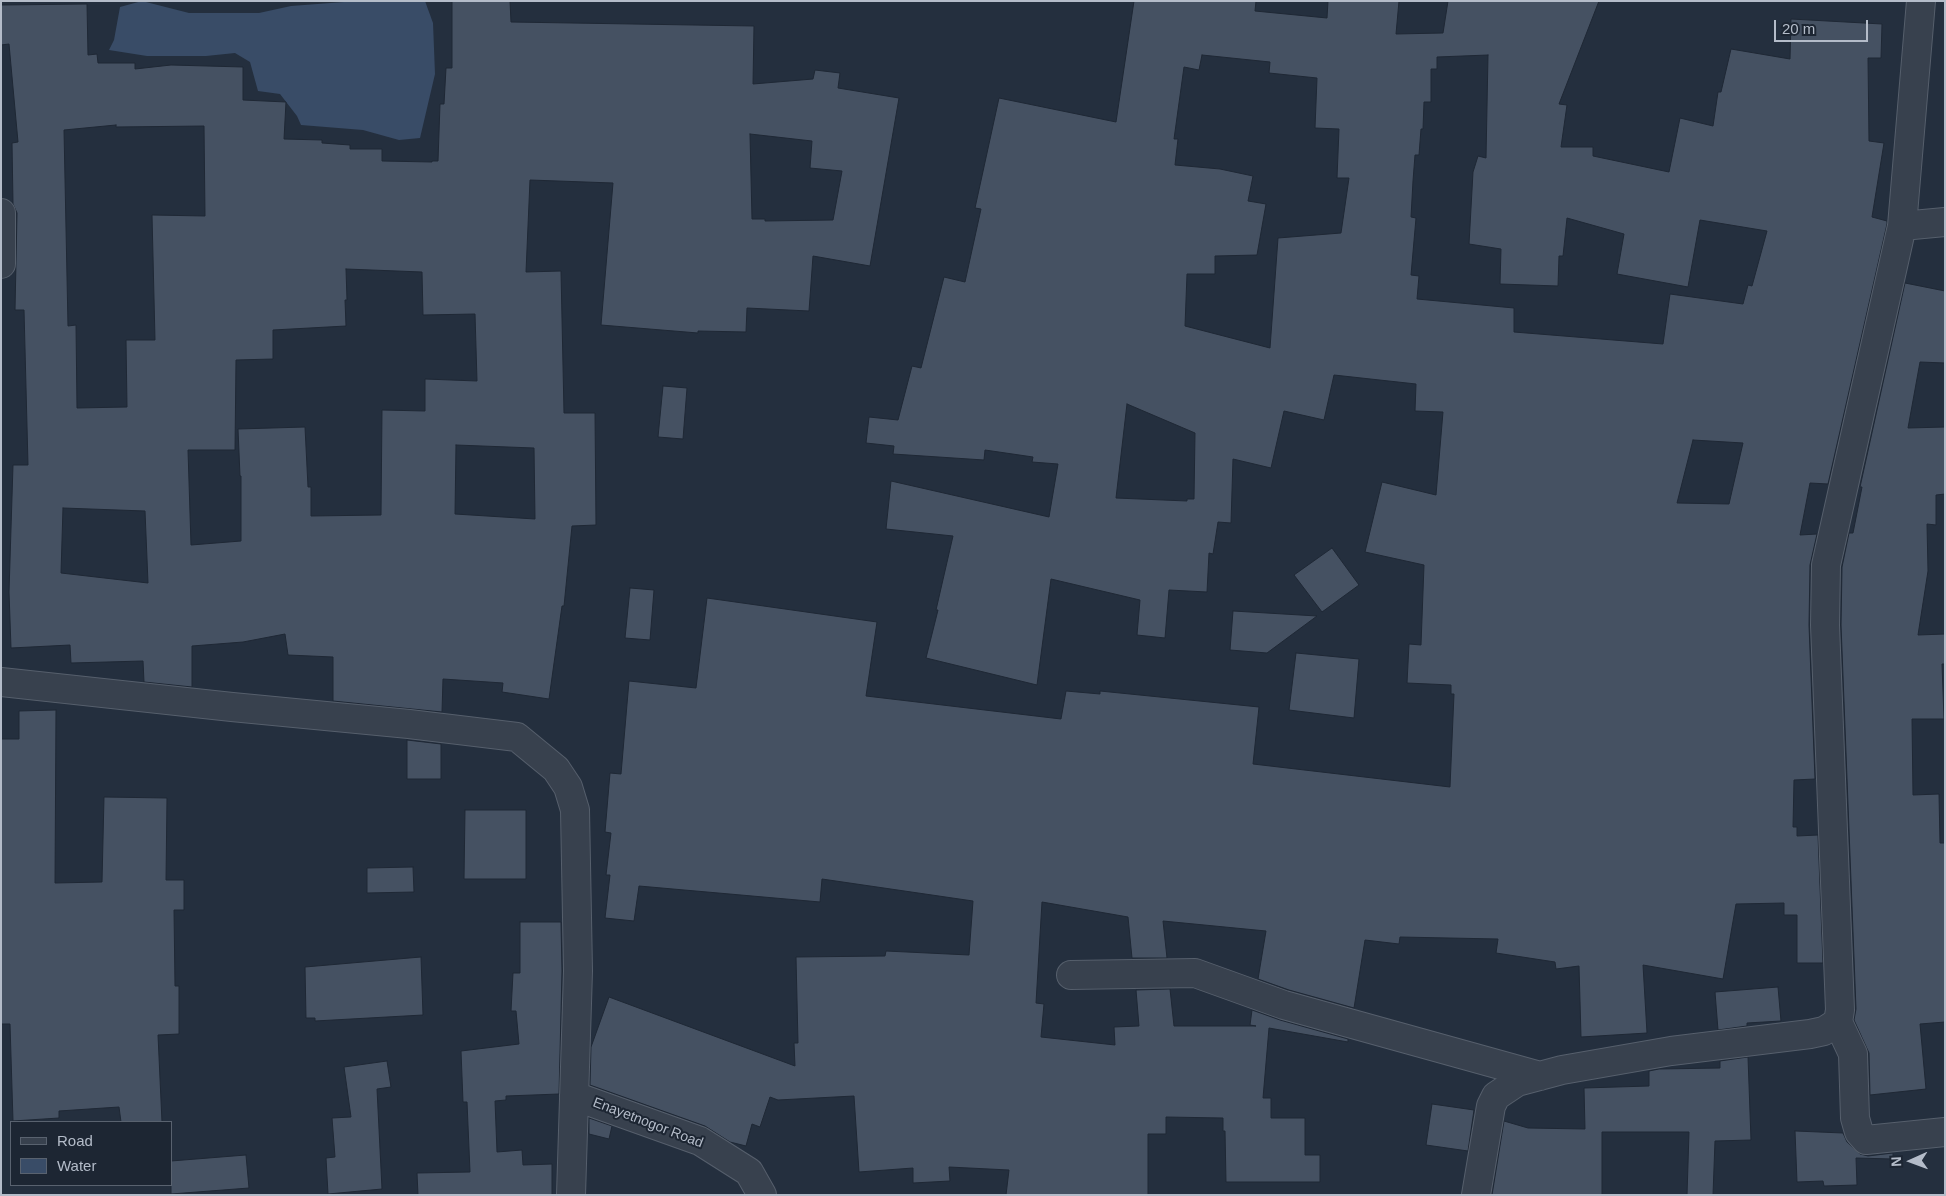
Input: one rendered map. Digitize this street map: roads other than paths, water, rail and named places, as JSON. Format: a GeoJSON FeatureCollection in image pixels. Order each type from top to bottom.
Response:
{"type":"FeatureCollection","features":[{"type":"Feature","properties":{"kind":"street"},"geometry":{"type":"LineString","coordinates":[[1921,1],[1902,226],[1826,565],[1825,625],[1840,1010],[1838,1022],[1853,1054],[1855,1118],[1859,1132],[1866,1140],[1945,1132]]}},
{"type":"Feature","properties":{"kind":"street"},"geometry":{"type":"LineString","coordinates":[[1902,226],[1945,222]]}},
{"type":"Feature","properties":{"kind":"street"},"geometry":{"type":"LineString","coordinates":[[1,264],[2,223]]}},
{"type":"Feature","properties":{"kind":"street"},"geometry":{"type":"LineString","coordinates":[[1,682],[517,737],[556,769],[568,787],[575,810],[578,971],[571,1195]]}},
{"type":"Feature","properties":{"kind":"street"},"geometry":{"type":"LineString","coordinates":[[1071,975],[1195,973],[1284,1005],[1540,1076]]}},
{"type":"Feature","properties":{"kind":"street"},"geometry":{"type":"LineString","coordinates":[[1476,1195],[1491,1106],[1496,1096],[1517,1082],[1562,1070],[1671,1051],[1810,1034],[1824,1031],[1838,1022]]}},
{"type":"Feature","properties":{"kind":"street","name":"Enayetnogor Road"},"geometry":{"type":"LineString","coordinates":[[574,1096],[700,1141],[749,1172],[762,1195]]}},
{"type":"Feature","properties":{"kind":"water"},"geometry":{"type":"Polygon","coordinates":[[[142,1],[189,13],[259,13],[291,6],[357,1],[425,1],[433,23],[435,74],[420,138],[399,140],[363,130],[301,125],[297,116],[280,94],[258,91],[250,62],[235,53],[206,56],[147,56],[109,50],[114,40],[120,7],[142,1]]]}}]}
